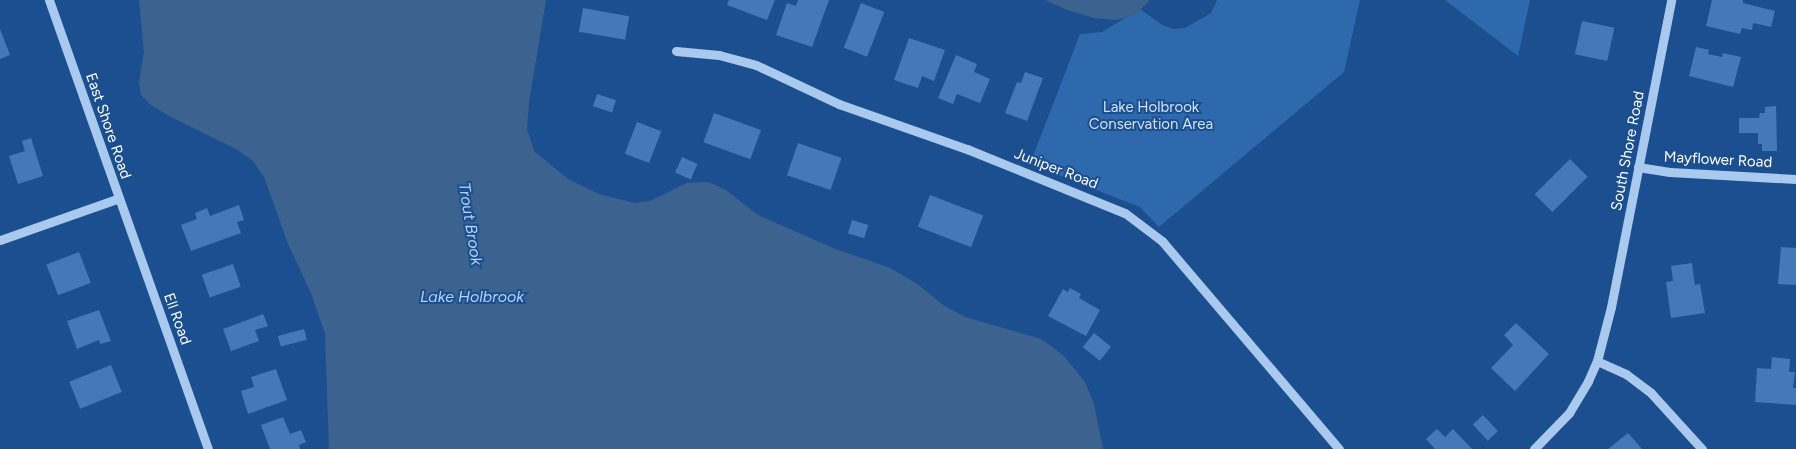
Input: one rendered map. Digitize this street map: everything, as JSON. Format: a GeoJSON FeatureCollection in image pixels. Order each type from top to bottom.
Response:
{"type":"FeatureCollection","features":[{"type":"Feature","properties":{"kind":"street","name":"East Shore Road"},"geometry":{"type":"LineString","coordinates":[[0,240],[119,198],[49,0]]}},
{"type":"Feature","properties":{"kind":"street","name":"South Shore Road"},"geometry":{"type":"LineString","coordinates":[[1534,449],[1569,413],[1588,381],[1597,361],[1611,307],[1671,0]]}},
{"type":"Feature","properties":{"kind":"street","name":"Juniper Road"},"geometry":{"type":"LineString","coordinates":[[676,51],[719,55],[756,65],[839,104],[967,149],[1125,212],[1162,241],[1339,449]]}},
{"type":"Feature","properties":{"kind":"street","name":"Mayflower Road"},"geometry":{"type":"LineString","coordinates":[[1638,167],[1670,172],[1796,179]]}},
{"type":"Feature","properties":{"kind":"street","name":"Ell Road"},"geometry":{"type":"LineString","coordinates":[[119,198],[208,449]]}},
{"type":"Feature","properties":{"kind":"street"},"geometry":{"type":"LineString","coordinates":[[1597,361],[1626,374],[1652,392],[1702,449]]}},
{"type":"Feature","properties":{"kind":"green space","name":"Lake Holbrook Conservation Area"},"geometry":{"type":"Polygon","coordinates":[[[1217,0],[1360,0],[1344,72],[1159,227],[1140,207],[1030,164],[1080,34],[1102,32],[1140,9],[1162,25],[1173,29],[1185,28],[1211,13],[1217,0]]]}},
{"type":"Feature","properties":{"kind":"green space"},"geometry":{"type":"Polygon","coordinates":[[[1445,0],[1530,0],[1518,56],[1445,0]]]}},
{"type":"Feature","properties":{"kind":"water","name":"Lake Holbrook"},"geometry":{"type":"Polygon","coordinates":[[[139,0],[546,0],[529,102],[527,130],[535,152],[568,179],[599,194],[634,203],[650,201],[687,183],[708,182],[726,190],[758,215],[833,248],[890,268],[916,283],[943,305],[965,317],[1041,339],[1063,355],[1085,382],[1094,404],[1103,449],[329,449],[325,334],[311,293],[288,244],[264,177],[253,161],[236,149],[171,117],[151,105],[141,95],[139,82],[144,52],[139,0]]]}},
{"type":"Feature","properties":{"kind":"water"},"geometry":{"type":"Polygon","coordinates":[[[1045,0],[1150,0],[1136,14],[1117,20],[1094,18],[1067,10],[1045,0]]]}},
{"type":"Feature","properties":{"kind":"building"},"geometry":{"type":"Polygon","coordinates":[[[729,0],[775,0],[767,20],[727,5],[729,0]]]}},
{"type":"Feature","properties":{"kind":"building"},"geometry":{"type":"Polygon","coordinates":[[[798,0],[829,0],[812,47],[776,35],[787,3],[796,6],[798,0]]]}},
{"type":"Feature","properties":{"kind":"building"},"geometry":{"type":"Polygon","coordinates":[[[1712,0],[1743,0],[1743,3],[1775,11],[1771,27],[1753,23],[1752,30],[1742,28],[1740,34],[1706,26],[1712,0]]]}},
{"type":"Feature","properties":{"kind":"building"},"geometry":{"type":"Polygon","coordinates":[[[861,3],[884,12],[867,57],[844,48],[861,3]]]}},
{"type":"Feature","properties":{"kind":"building"},"geometry":{"type":"Polygon","coordinates":[[[583,8],[629,16],[625,40],[579,32],[583,8]]]}},
{"type":"Feature","properties":{"kind":"building"},"geometry":{"type":"Polygon","coordinates":[[[1582,21],[1614,28],[1607,61],[1575,54],[1582,21]]]}},
{"type":"Feature","properties":{"kind":"building"},"geometry":{"type":"Polygon","coordinates":[[[0,29],[10,55],[0,59],[0,29]]]}},
{"type":"Feature","properties":{"kind":"building"},"geometry":{"type":"Polygon","coordinates":[[[909,38],[945,50],[934,81],[922,76],[918,88],[894,80],[909,38]]]}},
{"type":"Feature","properties":{"kind":"building"},"geometry":{"type":"Polygon","coordinates":[[[1696,47],[1709,50],[1708,54],[1722,57],[1723,53],[1741,57],[1733,87],[1689,76],[1696,47]]]}},
{"type":"Feature","properties":{"kind":"building"},"geometry":{"type":"Polygon","coordinates":[[[956,55],[977,64],[974,72],[990,79],[980,103],[957,94],[953,104],[938,98],[956,55]]]}},
{"type":"Feature","properties":{"kind":"building"},"geometry":{"type":"Polygon","coordinates":[[[1025,72],[1043,78],[1027,121],[1005,113],[1017,82],[1021,83],[1025,72]]]}},
{"type":"Feature","properties":{"kind":"building"},"geometry":{"type":"Polygon","coordinates":[[[597,94],[616,100],[612,113],[593,106],[597,94]]]}},
{"type":"Feature","properties":{"kind":"building"},"geometry":{"type":"Polygon","coordinates":[[[1776,106],[1777,151],[1762,151],[1762,144],[1758,144],[1758,133],[1739,133],[1739,118],[1759,118],[1760,113],[1765,113],[1765,107],[1776,106]]]}},
{"type":"Feature","properties":{"kind":"building"},"geometry":{"type":"Polygon","coordinates":[[[714,113],[761,130],[750,159],[703,142],[714,113]]]}},
{"type":"Feature","properties":{"kind":"building"},"geometry":{"type":"Polygon","coordinates":[[[637,122],[661,131],[649,163],[625,154],[637,122]]]}},
{"type":"Feature","properties":{"kind":"building"},"geometry":{"type":"Polygon","coordinates":[[[31,138],[43,176],[18,184],[9,156],[25,151],[22,141],[31,138]]]}},
{"type":"Feature","properties":{"kind":"building"},"geometry":{"type":"Polygon","coordinates":[[[798,143],[841,158],[830,190],[787,175],[798,143]]]}},
{"type":"Feature","properties":{"kind":"building"},"geometry":{"type":"Polygon","coordinates":[[[682,157],[698,164],[691,179],[675,173],[682,157]]]}},
{"type":"Feature","properties":{"kind":"building"},"geometry":{"type":"Polygon","coordinates":[[[1570,159],[1588,177],[1552,212],[1535,194],[1570,159]]]}},
{"type":"Feature","properties":{"kind":"building"},"geometry":{"type":"Polygon","coordinates":[[[930,195],[983,215],[971,247],[918,227],[930,195]]]}},
{"type":"Feature","properties":{"kind":"building"},"geometry":{"type":"Polygon","coordinates":[[[239,205],[244,220],[237,222],[241,233],[191,251],[181,225],[197,219],[195,213],[207,208],[210,216],[239,205]]]}},
{"type":"Feature","properties":{"kind":"building"},"geometry":{"type":"Polygon","coordinates":[[[852,220],[868,225],[864,238],[848,233],[852,220]]]}},
{"type":"Feature","properties":{"kind":"building"},"geometry":{"type":"Polygon","coordinates":[[[1781,247],[1796,248],[1796,285],[1778,284],[1781,247]]]}},
{"type":"Feature","properties":{"kind":"building"},"geometry":{"type":"Polygon","coordinates":[[[79,252],[91,283],[58,295],[46,265],[79,252]]]}},
{"type":"Feature","properties":{"kind":"building"},"geometry":{"type":"Polygon","coordinates":[[[1692,263],[1695,285],[1700,284],[1705,313],[1671,318],[1666,282],[1673,281],[1671,266],[1692,263]]]}},
{"type":"Feature","properties":{"kind":"building"},"geometry":{"type":"Polygon","coordinates":[[[233,264],[241,287],[210,297],[202,275],[233,264]]]}},
{"type":"Feature","properties":{"kind":"building"},"geometry":{"type":"Polygon","coordinates":[[[1070,288],[1081,294],[1079,298],[1100,310],[1086,336],[1048,316],[1063,289],[1068,292],[1070,288]]]}},
{"type":"Feature","properties":{"kind":"building"},"geometry":{"type":"Polygon","coordinates":[[[99,310],[111,341],[100,344],[99,340],[77,349],[67,321],[99,310]]]}},
{"type":"Feature","properties":{"kind":"building"},"geometry":{"type":"Polygon","coordinates":[[[263,314],[268,326],[255,330],[259,341],[231,351],[223,329],[263,314]]]}},
{"type":"Feature","properties":{"kind":"building"},"geometry":{"type":"Polygon","coordinates":[[[1516,323],[1549,354],[1515,391],[1491,368],[1513,345],[1504,335],[1516,323]]]}},
{"type":"Feature","properties":{"kind":"building"},"geometry":{"type":"Polygon","coordinates":[[[304,329],[307,340],[281,347],[278,336],[304,329]]]}},
{"type":"Feature","properties":{"kind":"building"},"geometry":{"type":"Polygon","coordinates":[[[1094,333],[1111,347],[1100,361],[1083,347],[1094,333]]]}},
{"type":"Feature","properties":{"kind":"building"},"geometry":{"type":"Polygon","coordinates":[[[1772,357],[1790,359],[1789,372],[1795,372],[1793,388],[1796,388],[1796,405],[1755,402],[1757,368],[1771,369],[1772,357]]]}},
{"type":"Feature","properties":{"kind":"building"},"geometry":{"type":"Polygon","coordinates":[[[111,365],[122,392],[80,409],[69,382],[111,365]]]}},
{"type":"Feature","properties":{"kind":"building"},"geometry":{"type":"Polygon","coordinates":[[[276,369],[287,400],[248,414],[241,391],[254,387],[251,377],[276,369]]]}},
{"type":"Feature","properties":{"kind":"building"},"geometry":{"type":"Polygon","coordinates":[[[1483,415],[1498,431],[1488,441],[1473,425],[1483,415]]]}},
{"type":"Feature","properties":{"kind":"building"},"geometry":{"type":"Polygon","coordinates":[[[283,417],[290,434],[301,430],[306,442],[299,445],[300,449],[270,449],[261,425],[283,417]]]}},
{"type":"Feature","properties":{"kind":"building"},"geometry":{"type":"Polygon","coordinates":[[[1437,429],[1445,437],[1453,429],[1472,449],[1435,449],[1426,439],[1437,429]]]}},
{"type":"Feature","properties":{"kind":"building"},"geometry":{"type":"Polygon","coordinates":[[[1628,433],[1642,449],[1608,449],[1628,433]]]}},
{"type":"Feature","properties":{"kind":"water label","name":"Trout Brook"},"geometry":{"type":"Point","coordinates":[470,224]}}]}
